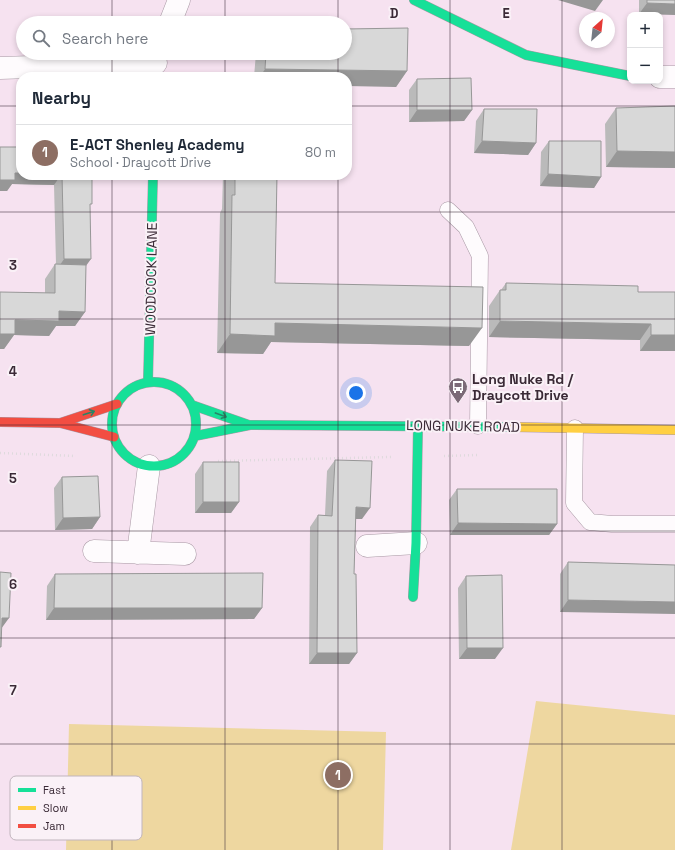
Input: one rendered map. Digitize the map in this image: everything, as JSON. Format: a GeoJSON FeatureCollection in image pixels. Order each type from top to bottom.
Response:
{"type":"FeatureCollection","features":[{"type":"Feature","properties":{"kind":"street"},"geometry":{"type":"LineString","coordinates":[[173,16],[179,0]]}},
{"type":"Feature","properties":{"kind":"street"},"geometry":{"type":"LineString","coordinates":[[414,0],[526,55],[627,75]]}},
{"type":"Feature","properties":{"kind":"street"},"geometry":{"type":"LineString","coordinates":[[0,68],[157,64]]}},
{"type":"Feature","properties":{"kind":"street"},"geometry":{"type":"LineString","coordinates":[[663,77],[675,77]]}},
{"type":"Feature","properties":{"kind":"street","name":"WOODCOCK LANE"},"geometry":{"type":"LineString","coordinates":[[148,382],[153,180]]}},
{"type":"Feature","properties":{"kind":"street"},"geometry":{"type":"LineString","coordinates":[[148,382],[136,386],[125,394],[117,404],[113,414],[112,426],[114,437],[120,449],[130,459],[149,466],[162,466],[174,462],[190,446],[195,436],[196,425],[192,405]]}},
{"type":"Feature","properties":{"kind":"street","name":"LONG NUKE ROAD"},"geometry":{"type":"LineString","coordinates":[[148,382],[161,383],[173,387],[184,394],[192,405],[250,425]]}},
{"type":"Feature","properties":{"kind":"street"},"geometry":{"type":"LineString","coordinates":[[60,423],[117,404]]}},
{"type":"Feature","properties":{"kind":"street"},"geometry":{"type":"LineString","coordinates":[[0,422],[60,423],[114,437]]}},
{"type":"Feature","properties":{"kind":"street","name":"LONG NUKE ROAD"},"geometry":{"type":"LineString","coordinates":[[195,436],[250,425],[418,425],[675,430]]}},
{"type":"Feature","properties":{"kind":"street"},"geometry":{"type":"LineString","coordinates":[[413,597],[416,543],[418,425]]}},
{"type":"Feature","properties":{"kind":"street"},"geometry":{"type":"LineString","coordinates":[[138,553],[149,466]]}},
{"type":"Feature","properties":{"kind":"street"},"geometry":{"type":"LineString","coordinates":[[367,546],[416,543]]}},
{"type":"Feature","properties":{"kind":"street"},"geometry":{"type":"LineString","coordinates":[[94,550],[185,554]]}},
{"type":"Feature","properties":{"kind":"lane"},"geometry":{"type":"LineString","coordinates":[[448,210],[466,227],[480,256],[478,426]]}},
{"type":"Feature","properties":{"kind":"lane"},"geometry":{"type":"LineString","coordinates":[[575,428],[574,503],[590,522],[612,524],[675,524]]}},
{"type":"Feature","properties":{"kind":"path"},"geometry":{"type":"LineString","coordinates":[[0,453],[84,457]]}},
{"type":"Feature","properties":{"kind":"shaded area"},"geometry":{"type":"Polygon","coordinates":[[[536,701],[675,715],[675,850],[511,850],[536,701]]]}},
{"type":"Feature","properties":{"kind":"shaded area"},"geometry":{"type":"Polygon","coordinates":[[[69,724],[386,732],[383,850],[66,850],[66,840],[142,840],[142,776],[68,776],[69,724]]]}},
{"type":"Feature","properties":{"kind":"building"},"geometry":{"type":"Polygon","coordinates":[[[647,0],[675,0],[675,4],[647,3],[647,0]]]}},
{"type":"Feature","properties":{"kind":"building"},"geometry":{"type":"Polygon","coordinates":[[[408,28],[407,71],[265,69],[266,60],[352,60],[352,29],[408,28]]]}},
{"type":"Feature","properties":{"kind":"building"},"geometry":{"type":"Polygon","coordinates":[[[471,78],[472,110],[417,110],[417,79],[471,78]]]}},
{"type":"Feature","properties":{"kind":"building"},"geometry":{"type":"Polygon","coordinates":[[[675,106],[675,152],[617,151],[616,108],[675,106]]]}},
{"type":"Feature","properties":{"kind":"building"},"geometry":{"type":"Polygon","coordinates":[[[484,109],[537,109],[536,143],[482,141],[484,109]]]}},
{"type":"Feature","properties":{"kind":"building"},"geometry":{"type":"Polygon","coordinates":[[[549,141],[601,141],[601,177],[548,174],[549,141]]]}},
{"type":"Feature","properties":{"kind":"building"},"geometry":{"type":"Polygon","coordinates":[[[0,147],[16,147],[15,180],[0,180],[0,147]]]}},
{"type":"Feature","properties":{"kind":"building"},"geometry":{"type":"Polygon","coordinates":[[[62,180],[92,180],[92,204],[90,204],[91,259],[64,259],[62,180]]]}},
{"type":"Feature","properties":{"kind":"building"},"geometry":{"type":"Polygon","coordinates":[[[235,180],[277,180],[275,283],[483,287],[482,328],[275,323],[275,336],[230,334],[232,195],[235,195],[235,180]]]}},
{"type":"Feature","properties":{"kind":"building"},"geometry":{"type":"Polygon","coordinates":[[[55,264],[86,265],[85,312],[59,311],[59,321],[15,320],[15,334],[0,334],[0,292],[55,293],[55,264]]]}},
{"type":"Feature","properties":{"kind":"building"},"geometry":{"type":"Polygon","coordinates":[[[506,283],[638,286],[638,292],[675,292],[675,335],[651,335],[651,324],[500,321],[500,290],[506,290],[506,283]]]}},
{"type":"Feature","properties":{"kind":"building"},"geometry":{"type":"Polygon","coordinates":[[[335,460],[372,461],[370,508],[356,507],[354,574],[356,574],[357,653],[317,653],[318,515],[332,516],[335,460]]]}},
{"type":"Feature","properties":{"kind":"building"},"geometry":{"type":"Polygon","coordinates":[[[203,462],[239,462],[239,502],[203,502],[203,462]]]}},
{"type":"Feature","properties":{"kind":"building"},"geometry":{"type":"Polygon","coordinates":[[[98,476],[100,517],[63,518],[62,477],[98,476]]]}},
{"type":"Feature","properties":{"kind":"building"},"geometry":{"type":"Polygon","coordinates":[[[457,489],[557,489],[557,524],[458,523],[457,489]]]}},
{"type":"Feature","properties":{"kind":"building"},"geometry":{"type":"Polygon","coordinates":[[[568,562],[675,565],[675,602],[568,600],[568,562]]]}},
{"type":"Feature","properties":{"kind":"building"},"geometry":{"type":"Polygon","coordinates":[[[0,572],[11,573],[9,618],[2,618],[1,647],[0,647],[0,572]]]}},
{"type":"Feature","properties":{"kind":"building"},"geometry":{"type":"Polygon","coordinates":[[[263,573],[262,608],[54,608],[55,574],[263,573]]]}},
{"type":"Feature","properties":{"kind":"building"},"geometry":{"type":"Polygon","coordinates":[[[502,575],[503,648],[467,648],[466,576],[502,575]]]}},
{"type":"Feature","properties":{"kind":"traffic: fast"},"geometry":{"type":"LineString","coordinates":[[414,0],[526,55],[627,75]]}},
{"type":"Feature","properties":{"kind":"traffic: fast"},"geometry":{"type":"LineString","coordinates":[[148,382],[153,180]]}},
{"type":"Feature","properties":{"kind":"traffic: fast"},"geometry":{"type":"LineString","coordinates":[[154,382],[170,385],[184,394],[193,408],[196,424],[193,440],[184,454],[170,463],[154,466],[138,463],[124,454],[115,440],[112,424],[115,408],[124,394],[138,385],[154,382]]}},
{"type":"Feature","properties":{"kind":"traffic: fast"},"geometry":{"type":"LineString","coordinates":[[192,405],[249,425]]}},
{"type":"Feature","properties":{"kind":"traffic: fast"},"geometry":{"type":"LineString","coordinates":[[195,436],[250,425],[513,427]]}},
{"type":"Feature","properties":{"kind":"traffic: fast"},"geometry":{"type":"LineString","coordinates":[[413,597],[416,543],[418,425]]}},
{"type":"Feature","properties":{"kind":"traffic: slow"},"geometry":{"type":"LineString","coordinates":[[513,427],[675,430]]}},
{"type":"Feature","properties":{"kind":"traffic: jam"},"geometry":{"type":"LineString","coordinates":[[60,423],[117,404]]}},
{"type":"Feature","properties":{"kind":"traffic: jam"},"geometry":{"type":"LineString","coordinates":[[0,422],[60,423],[114,437]]}},
{"type":"Feature","properties":{"kind":"place","name":"Long Nuke Rd / Draycott Drive"},"geometry":{"type":"Point","coordinates":[458,404]}},
{"type":"Feature","properties":{"kind":"place","name":"E-ACT Shenley Academy"},"geometry":{"type":"Point","coordinates":[338,775]}}]}
